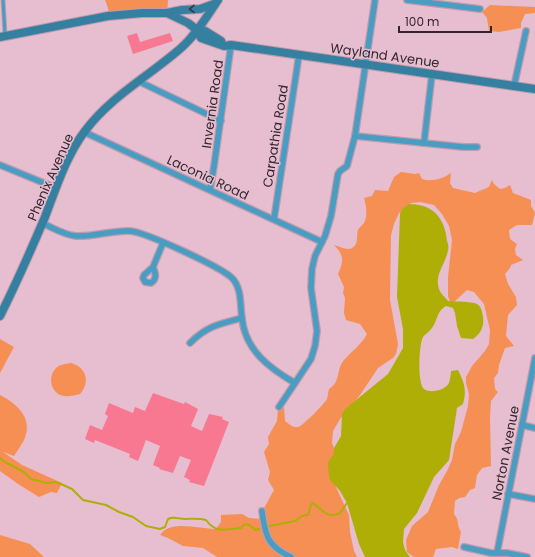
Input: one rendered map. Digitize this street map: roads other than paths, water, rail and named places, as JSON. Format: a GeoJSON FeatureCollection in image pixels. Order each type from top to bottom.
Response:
{"type":"FeatureCollection","features":[{"type":"Feature","properties":{"kind":"main road"},"geometry":{"type":"LineString","coordinates":[[2,37],[108,16],[130,13],[167,13],[200,9],[217,1]]}},
{"type":"Feature","properties":{"kind":"main road","name":"Phenix Avenue"},"geometry":{"type":"LineString","coordinates":[[0,316],[31,251],[73,149],[84,132],[99,114],[138,81],[182,48],[197,30],[217,1]]}},
{"type":"Feature","properties":{"kind":"main road","name":"Wayland Avenue"},"geometry":{"type":"LineString","coordinates":[[167,13],[188,23],[197,30],[205,31],[217,40],[231,45],[535,89]]}},
{"type":"Feature","properties":{"kind":"street"},"geometry":{"type":"LineString","coordinates":[[279,407],[311,359],[315,346],[317,331],[311,288],[312,269],[315,256],[322,242],[331,216],[338,174],[347,166],[355,136],[375,0]]}},
{"type":"Feature","properties":{"kind":"street"},"geometry":{"type":"LineString","coordinates":[[407,0],[480,9]]}},
{"type":"Feature","properties":{"kind":"street"},"geometry":{"type":"LineString","coordinates":[[514,86],[526,31]]}},
{"type":"Feature","properties":{"kind":"street","name":"Invernia Road"},"geometry":{"type":"LineString","coordinates":[[210,190],[231,45]]}},
{"type":"Feature","properties":{"kind":"street","name":"Carpathia Road"},"geometry":{"type":"LineString","coordinates":[[274,219],[299,55]]}},
{"type":"Feature","properties":{"kind":"street"},"geometry":{"type":"LineString","coordinates":[[424,143],[432,74]]}},
{"type":"Feature","properties":{"kind":"street"},"geometry":{"type":"LineString","coordinates":[[138,81],[221,121]]}},
{"type":"Feature","properties":{"kind":"street","name":"Laconia Road"},"geometry":{"type":"LineString","coordinates":[[84,132],[322,242]]}},
{"type":"Feature","properties":{"kind":"street"},"geometry":{"type":"LineString","coordinates":[[355,136],[477,147]]}},
{"type":"Feature","properties":{"kind":"street"},"geometry":{"type":"LineString","coordinates":[[0,165],[56,188]]}},
{"type":"Feature","properties":{"kind":"street"},"geometry":{"type":"LineString","coordinates":[[42,223],[61,232],[76,236],[117,230],[132,231],[149,236],[216,267],[232,278],[236,285],[242,304],[242,318],[246,335],[255,353],[264,362],[295,383]]}},
{"type":"Feature","properties":{"kind":"street"},"geometry":{"type":"LineString","coordinates":[[153,267],[163,243]]}},
{"type":"Feature","properties":{"kind":"street"},"geometry":{"type":"LineString","coordinates":[[190,343],[200,333],[214,325],[242,318]]}},
{"type":"Feature","properties":{"kind":"street","name":"Norton Avenue"},"geometry":{"type":"LineString","coordinates":[[497,553],[535,359]]}},
{"type":"Feature","properties":{"kind":"street"},"geometry":{"type":"LineString","coordinates":[[522,425],[535,428]]}},
{"type":"Feature","properties":{"kind":"street"},"geometry":{"type":"LineString","coordinates":[[508,494],[535,499]]}},
{"type":"Feature","properties":{"kind":"street"},"geometry":{"type":"LineString","coordinates":[[262,511],[264,527],[268,540],[277,549],[291,557]]}},
{"type":"Feature","properties":{"kind":"street"},"geometry":{"type":"LineString","coordinates":[[464,547],[491,553],[506,553],[527,557]]}},
{"type":"Feature","properties":{"kind":"lane"},"geometry":{"type":"LineString","coordinates":[[2,37],[3,0]]}},
{"type":"Feature","properties":{"kind":"waterway"},"geometry":{"type":"LineString","coordinates":[[0,458],[24,472],[31,479],[47,483],[55,482],[61,484],[72,489],[83,500],[106,505],[133,517],[146,526],[160,529],[165,527],[168,519],[174,518],[206,520],[214,527],[222,530],[241,528],[246,524],[250,525],[255,530],[259,529]]}},
{"type":"Feature","properties":{"kind":"waterway"},"geometry":{"type":"LineString","coordinates":[[269,526],[295,521],[302,516],[308,515],[313,503],[325,513],[332,515],[340,513],[347,503]]}}]}
